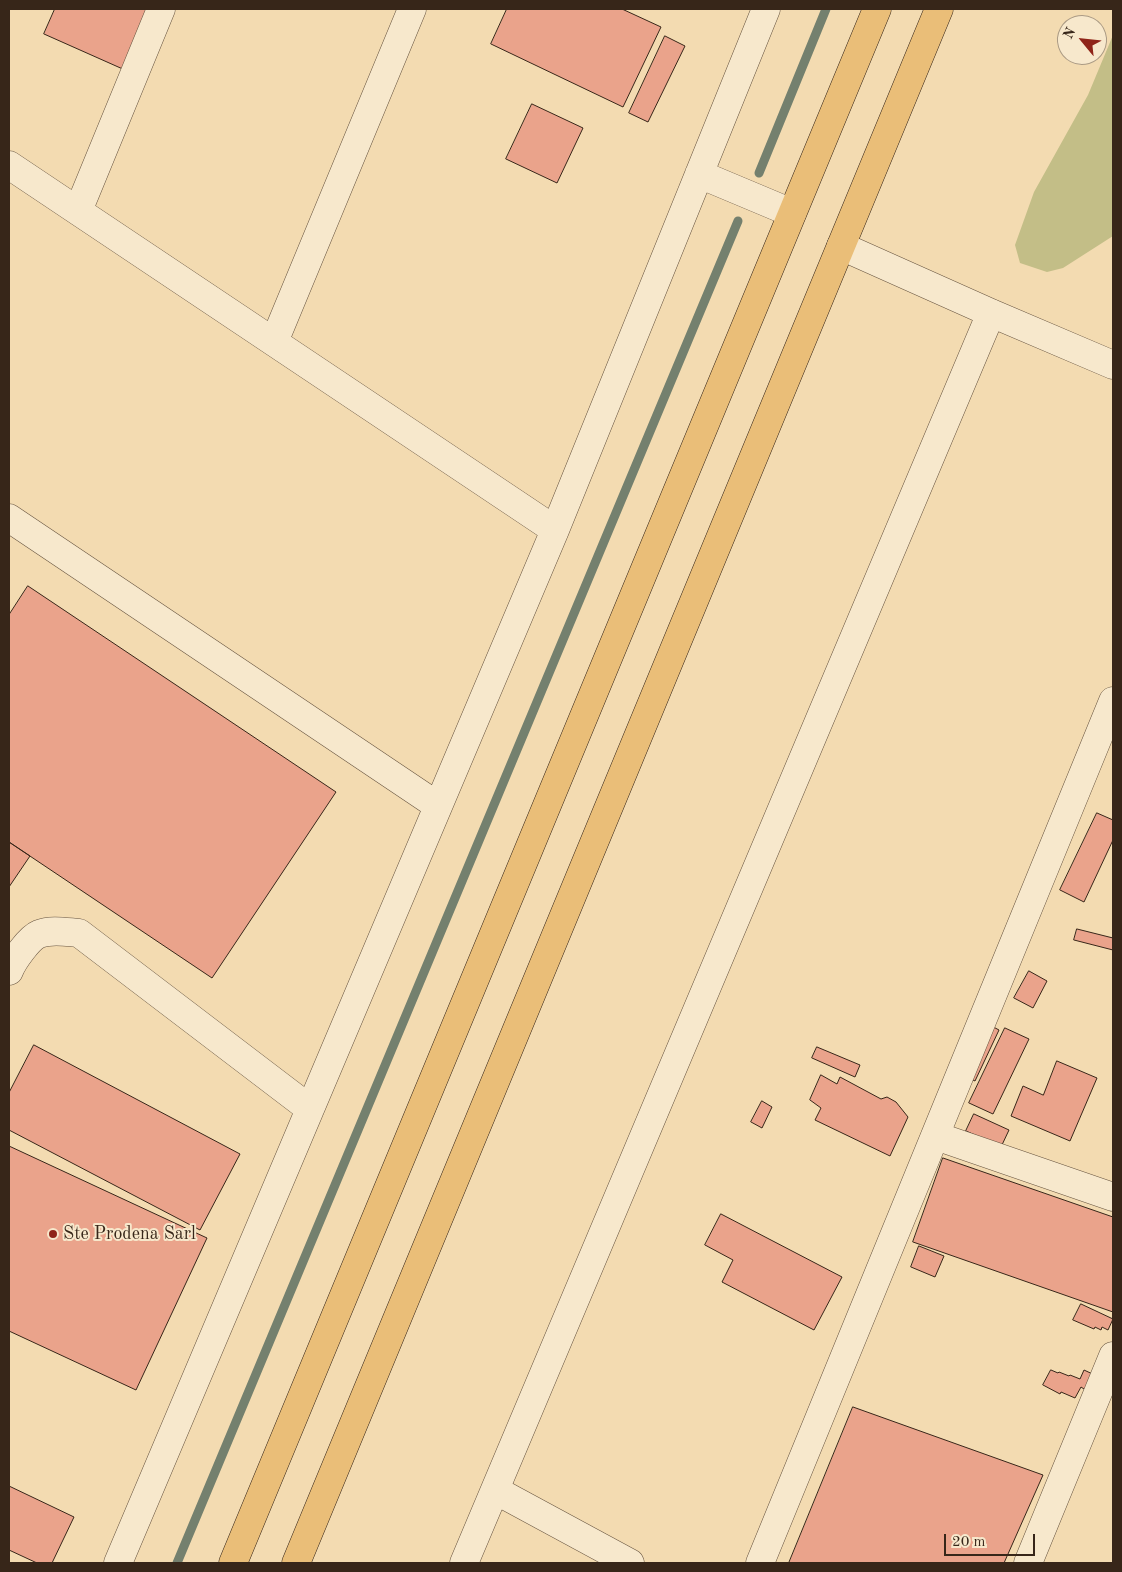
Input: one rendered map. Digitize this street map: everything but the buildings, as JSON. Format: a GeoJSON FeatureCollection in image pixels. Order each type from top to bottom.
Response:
{"type":"FeatureCollection","features":[{"type":"Feature","properties":{"kind":"highway"},"geometry":{"type":"LineString","coordinates":[[233,1563],[877,9]]}},
{"type":"Feature","properties":{"kind":"highway"},"geometry":{"type":"LineString","coordinates":[[296,1563],[939,9]]}},
{"type":"Feature","properties":{"kind":"street"},"geometry":{"type":"LineString","coordinates":[[78,211],[162,9]]}},
{"type":"Feature","properties":{"kind":"street"},"geometry":{"type":"LineString","coordinates":[[274,342],[412,9]]}},
{"type":"Feature","properties":{"kind":"street"},"geometry":{"type":"LineString","coordinates":[[118,1563],[556,530],[766,9]]}},
{"type":"Feature","properties":{"kind":"street"},"geometry":{"type":"LineString","coordinates":[[9,165],[556,530]]}},
{"type":"Feature","properties":{"kind":"street"},"geometry":{"type":"LineString","coordinates":[[699,174],[792,213]]}},
{"type":"Feature","properties":{"kind":"street"},"geometry":{"type":"LineString","coordinates":[[842,246],[990,314],[1113,365]]}},
{"type":"Feature","properties":{"kind":"street"},"geometry":{"type":"LineString","coordinates":[[464,1563],[990,314]]}},
{"type":"Feature","properties":{"kind":"street"},"geometry":{"type":"LineString","coordinates":[[9,518],[438,806]]}},
{"type":"Feature","properties":{"kind":"street"},"geometry":{"type":"LineString","coordinates":[[760,1563],[1113,701]]}},
{"type":"Feature","properties":{"kind":"street"},"geometry":{"type":"LineString","coordinates":[[9,971],[15,958],[38,934],[59,931],[79,933],[310,1109]]}},
{"type":"Feature","properties":{"kind":"street"},"geometry":{"type":"LineString","coordinates":[[936,1136],[1113,1197]]}},
{"type":"Feature","properties":{"kind":"street"},"geometry":{"type":"LineString","coordinates":[[1028,1563],[1113,1356]]}},
{"type":"Feature","properties":{"kind":"street"},"geometry":{"type":"LineString","coordinates":[[495,1490],[630,1563]]}},
{"type":"Feature","properties":{"kind":"shaded area"},"geometry":{"type":"Polygon","coordinates":[[[1113,35],[1113,236],[1063,268],[1047,272],[1020,263],[1015,245],[1034,192],[1088,95],[1100,65],[1107,65],[1107,49],[1113,35]]]}},
{"type":"Feature","properties":{"kind":"waterway"},"geometry":{"type":"LineString","coordinates":[[759,173],[826,9]]}},
{"type":"Feature","properties":{"kind":"waterway"},"geometry":{"type":"LineString","coordinates":[[177,1563],[738,221]]}},
{"type":"Feature","properties":{"kind":"place","name":"Ste Prodena Sarl"},"geometry":{"type":"Point","coordinates":[53,1234]}}]}
